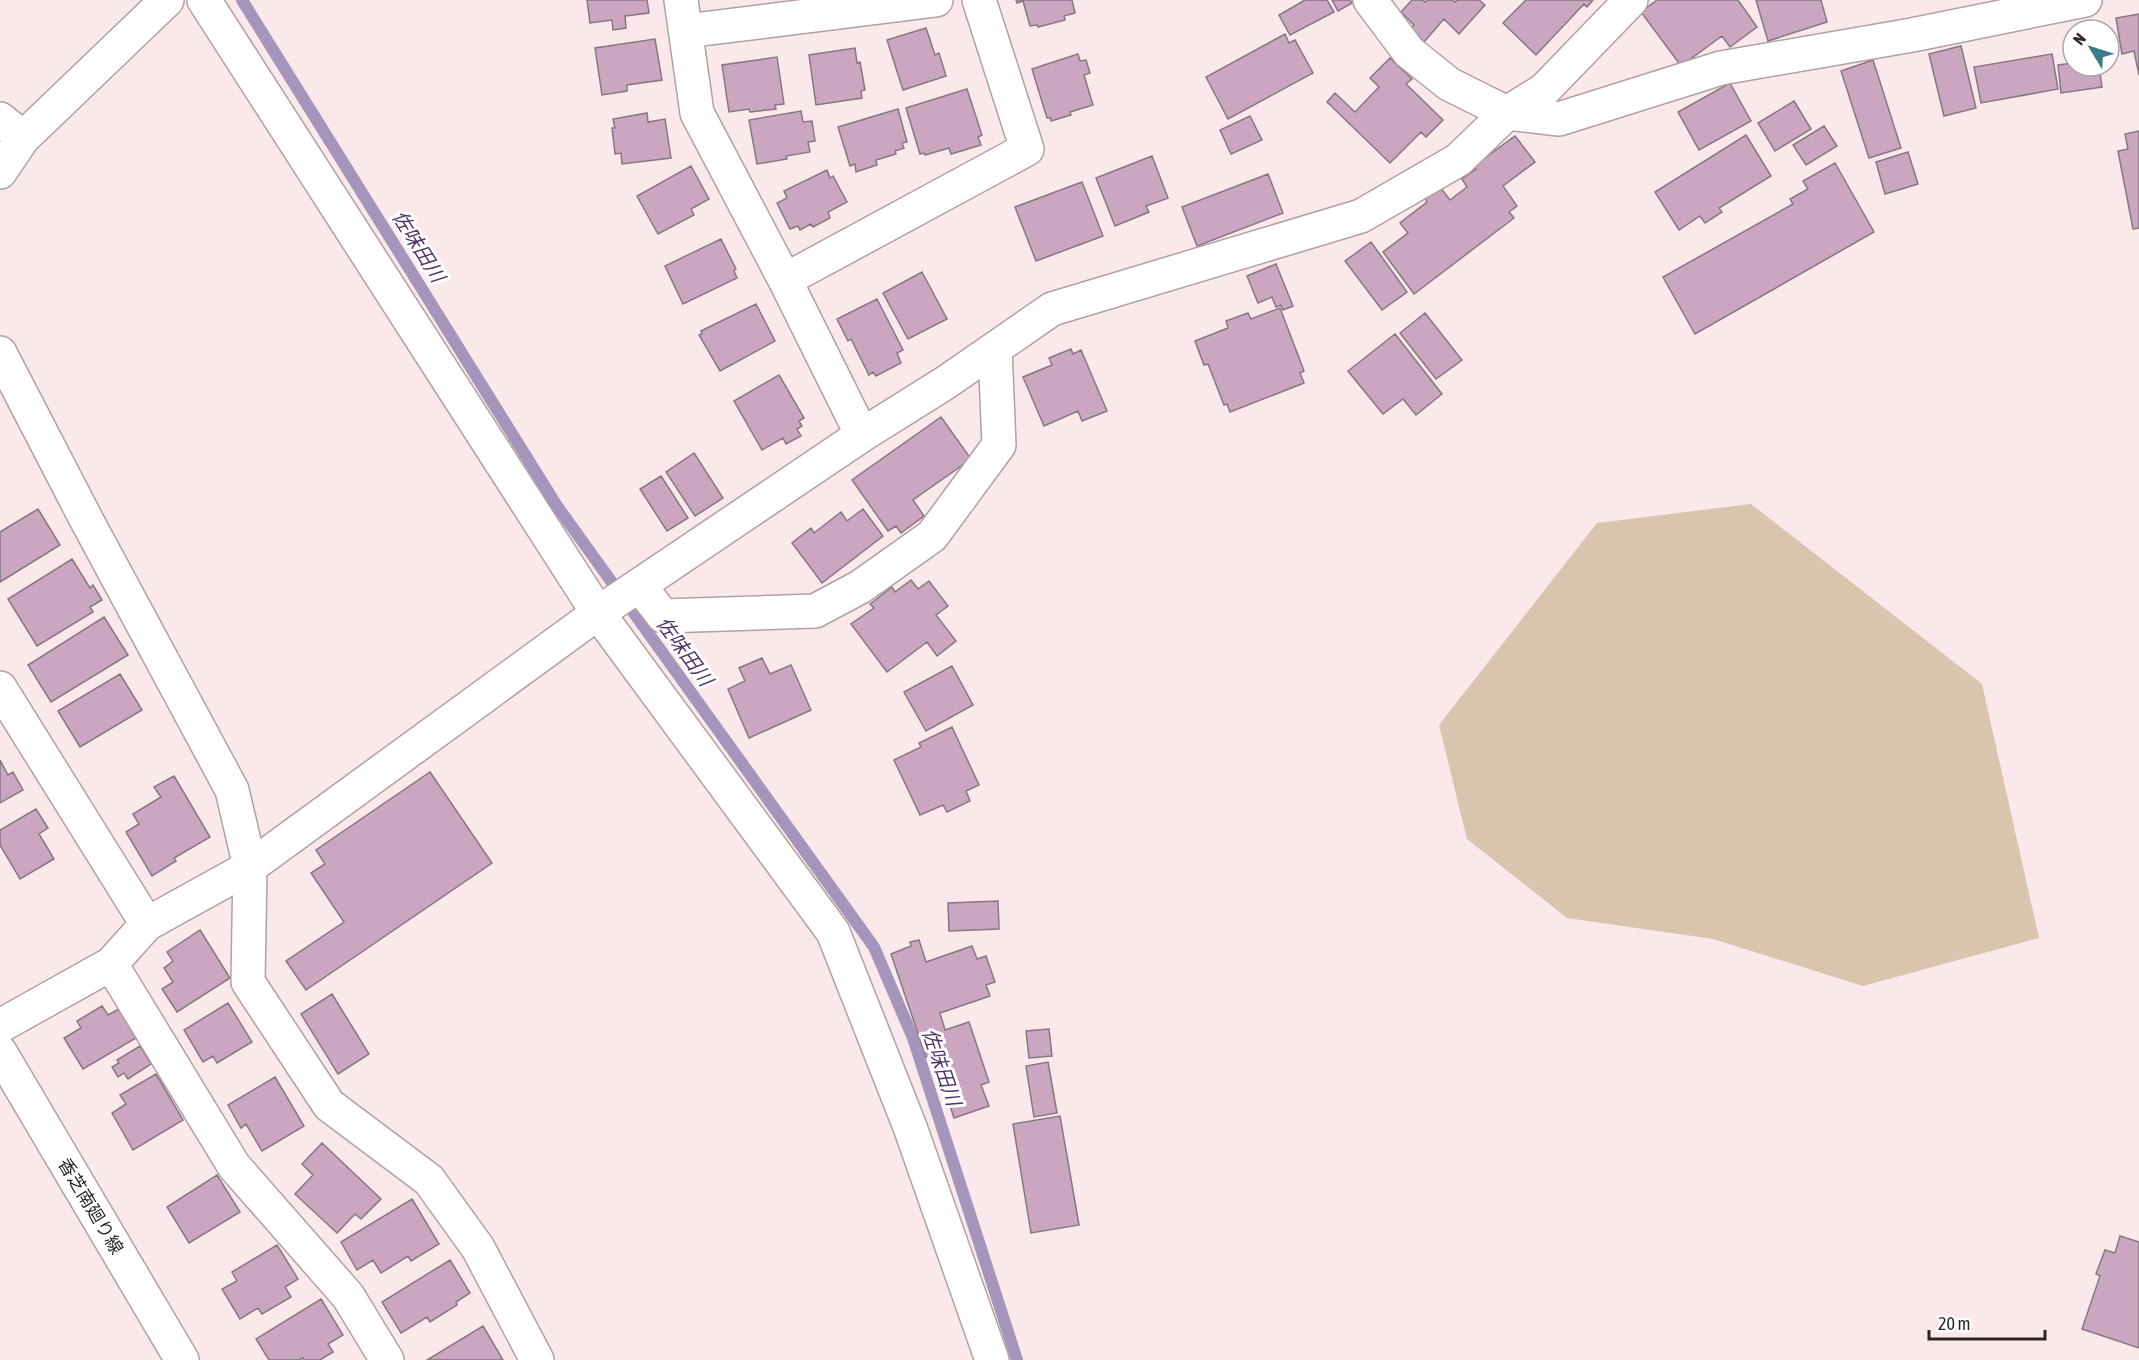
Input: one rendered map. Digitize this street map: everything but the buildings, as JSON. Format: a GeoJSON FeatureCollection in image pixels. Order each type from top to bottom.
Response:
{"type":"FeatureCollection","features":[{"type":"Feature","properties":{"kind":"street"},"geometry":{"type":"LineString","coordinates":[[0,172],[11,128],[167,0]]}},
{"type":"Feature","properties":{"kind":"street"},"geometry":{"type":"LineString","coordinates":[[204,0],[598,613],[832,932],[910,1127],[992,1360]]}},
{"type":"Feature","properties":{"kind":"street"},"geometry":{"type":"LineString","coordinates":[[862,435],[785,279],[696,113],[684,15],[936,0]]}},
{"type":"Feature","properties":{"kind":"street"},"geometry":{"type":"LineString","coordinates":[[785,279],[1027,149],[979,0]]}},
{"type":"Feature","properties":{"kind":"street"},"geometry":{"type":"LineString","coordinates":[[1370,0],[1409,52],[1449,84],[1507,113],[1559,119],[1721,68],[1912,35],[2085,0]]}},
{"type":"Feature","properties":{"kind":"street"},"geometry":{"type":"LineString","coordinates":[[0,1026],[111,964],[147,924],[250,867],[598,613],[1052,309],[1361,216],[1458,160],[1507,113],[1544,90],[1631,0]]}},
{"type":"Feature","properties":{"kind":"street"},"geometry":{"type":"LineString","coordinates":[[639,585],[663,616],[815,611],[860,587],[932,536],[999,445],[994,350]]}},
{"type":"Feature","properties":{"kind":"street"},"geometry":{"type":"LineString","coordinates":[[0,353],[91,530],[232,790],[250,867],[248,982],[329,1105],[429,1180],[478,1248],[537,1360]]}},
{"type":"Feature","properties":{"kind":"street"},"geometry":{"type":"LineString","coordinates":[[0,688],[147,924]]}},
{"type":"Feature","properties":{"kind":"street"},"geometry":{"type":"LineString","coordinates":[[111,964],[234,1166],[348,1296],[387,1360]]}},
{"type":"Feature","properties":{"kind":"street","name":"香芝南廻り線"},"geometry":{"type":"LineString","coordinates":[[0,1052],[183,1360]]}},
{"type":"Feature","properties":{"kind":"shaded area"},"geometry":{"type":"Polygon","coordinates":[[[1751,504],[1982,684],[2039,938],[1863,986],[1713,939],[1567,918],[1467,839],[1439,725],[1597,523],[1751,504]]]}},
{"type":"Feature","properties":{"kind":"waterway","name":"佐味田川"},"geometry":{"type":"LineString","coordinates":[[242,0],[557,506],[874,947],[913,1038],[1017,1360]]}}]}
